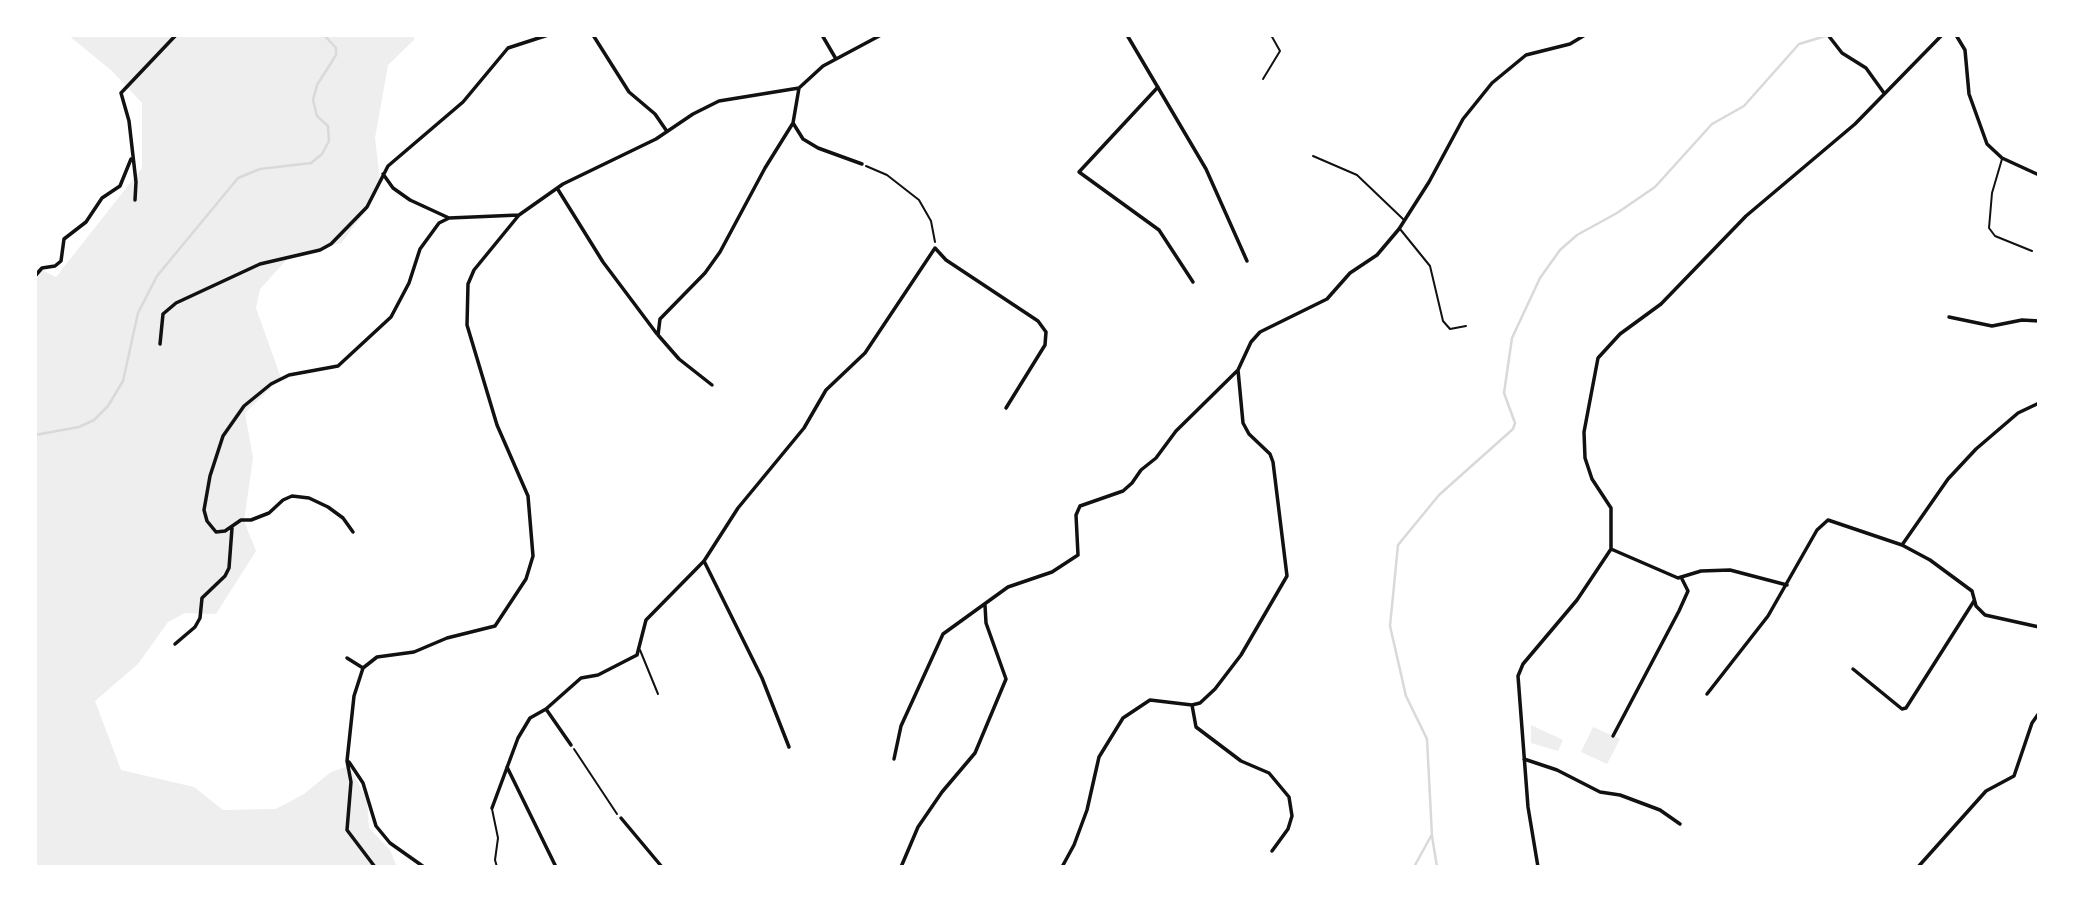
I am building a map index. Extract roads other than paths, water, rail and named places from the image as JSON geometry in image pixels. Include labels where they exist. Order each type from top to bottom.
[{"type":"street","points":[[135,200],[136,182],[131,158],[129,121],[121,93],[176,35]]},
{"type":"street","points":[[160,344],[163,314],[176,303],[260,264],[320,250],[331,244],[367,207],[383,174],[396,158],[463,102],[508,48],[548,35]]},
{"type":"street","points":[[593,35],[629,92],[655,114],[666,130]]},
{"type":"street","points":[[822,35],[836,59]]},
{"type":"street","points":[[375,867],[347,830],[351,782],[347,761],[355,696],[363,668],[377,657],[414,652],[447,638],[488,630],[499,621],[526,579],[533,556],[528,496],[498,425],[467,325],[468,284],[474,270],[519,215],[556,188],[656,139],[666,130],[719,101],[799,88],[836,59],[881,35]]},
{"type":"street","points":[[1127,35],[1206,169],[1247,261]]},
{"type":"street","points":[[894,759],[901,726],[943,634],[964,616],[985,605],[1008,587],[1052,572],[1078,555],[1076,515],[1080,506],[1123,491],[1132,483],[1141,470],[1156,458],[1175,431],[1238,370],[1251,342],[1260,332],[1327,299],[1350,273],[1377,255],[1399,229],[1429,182],[1463,119],[1492,83],[1526,55],[1559,48],[1585,35]]},
{"type":"street","points":[[1828,35],[1842,53],[1866,68],[1885,93]]},
{"type":"street","points":[[1538,867],[1517,691],[1523,664],[1577,600],[1611,549],[1611,508],[1592,478],[1585,457],[1584,432],[1598,358],[1605,346],[1661,304],[1746,216],[1855,124],[1942,35]]},
{"type":"street","points":[[1956,35],[1965,50],[1969,94],[1978,126],[1987,144],[2002,158],[2039,175]]},
{"type":"street","points":[[1158,87],[1079,172],[1159,230],[1194,282]]},
{"type":"street","points":[[658,335],[657,326],[660,319],[705,273],[720,252],[765,168],[793,123],[799,88]]},
{"type":"street","points":[[793,123],[803,139],[818,148],[862,164]]},
{"type":"street","points":[[35,276],[42,268],[55,266],[61,261],[64,239],[86,222],[102,198],[120,186],[131,158]]},
{"type":"street","points":[[383,174],[393,188],[410,201],[449,218]]},
{"type":"street","points":[[556,188],[603,262],[658,335],[692,371],[712,385]]},
{"type":"street","points":[[353,532],[343,518],[328,508],[309,498],[292,496],[283,499],[269,513],[251,520],[241,520],[232,528],[216,532],[207,521],[204,510],[210,475],[232,420],[271,384],[289,375],[338,366],[348,358],[391,317],[410,283],[420,249],[439,223],[449,218],[519,215]]},
{"type":"street","points":[[492,808],[507,767],[530,718],[547,709],[581,678],[620,664],[640,650],[641,633],[646,620],[704,561],[738,508],[804,428],[827,390],[865,353],[935,248],[946,261],[1038,321],[1046,332],[1045,345],[1006,408]]},
{"type":"street","points":[[1949,317],[1992,326],[2022,320],[2039,321]]},
{"type":"street","points":[[1062,867],[1074,845],[1087,810],[1099,757],[1123,718],[1150,700],[1192,705],[1200,703],[1215,689],[1241,655],[1287,576],[1273,461],[1243,424],[1238,370]]},
{"type":"street","points":[[1902,545],[1948,480],[1976,449],[2018,413],[2039,403]]},
{"type":"street","points":[[1707,694],[1768,615],[1818,530],[1828,520],[1902,545],[1930,559],[1972,591],[1979,611],[1985,615],[2039,627]]},
{"type":"street","points":[[175,644],[195,627],[202,598],[225,576],[229,568],[232,528]]},
{"type":"street","points":[[1611,549],[1682,578],[1688,591],[1613,736]]},
{"type":"street","points":[[704,561],[753,659],[789,747]]},
{"type":"street","points":[[1682,578],[1701,570],[1730,570],[1787,585]]},
{"type":"street","points":[[1853,669],[1902,709],[1906,708],[1975,599]]},
{"type":"street","points":[[901,867],[918,827],[942,792],[975,753],[1006,679],[986,623],[985,605]]},
{"type":"street","points":[[347,659],[363,668]]},
{"type":"street","points":[[1192,705],[1196,727],[1241,761],[1269,773],[1289,797],[1290,822],[1272,851]]},
{"type":"street","points":[[547,709],[571,745]]},
{"type":"street","points":[[1918,867],[1986,791],[2014,776],[2032,723],[2039,713]]},
{"type":"street","points":[[1524,759],[1557,770],[1600,792],[1620,794],[1660,810],[1680,824]]},
{"type":"street","points":[[347,761],[363,783],[376,826],[390,843],[424,867]]},
{"type":"street","points":[[507,767],[556,867]]},
{"type":"street","points":[[621,818],[662,867]]},
{"type":"lane","points":[[1263,79],[1280,51],[1271,35]]},
{"type":"lane","points":[[1314,156],[1357,175],[1404,220]]},
{"type":"lane","points":[[2002,158],[1992,193],[1989,228],[1995,236],[2032,251]]},
{"type":"lane","points":[[1399,229],[1430,265],[1443,321],[1450,329],[1466,326]]},
{"type":"lane","points":[[640,650],[658,694]]},
{"type":"lane","points":[[492,808],[498,838],[495,860],[497,867]]},
{"type":"waterway","points":[[35,435],[79,427],[94,420],[108,406],[123,381],[138,313],[157,276],[238,178],[260,169],[311,163],[322,154],[329,141],[328,126],[317,116],[313,100],[317,85],[336,55],[336,48],[324,35]]},
{"type":"waterway","points":[[1437,867],[1432,836],[1427,739],[1406,696],[1390,626],[1398,545],[1439,495],[1513,429],[1515,423],[1504,393],[1512,338],[1540,278],[1560,250],[1577,235],[1617,213],[1655,187],[1712,124],[1744,106],[1799,44],[1829,35]]},
{"type":"waterway","points":[[1414,867],[1431,836]]}]
